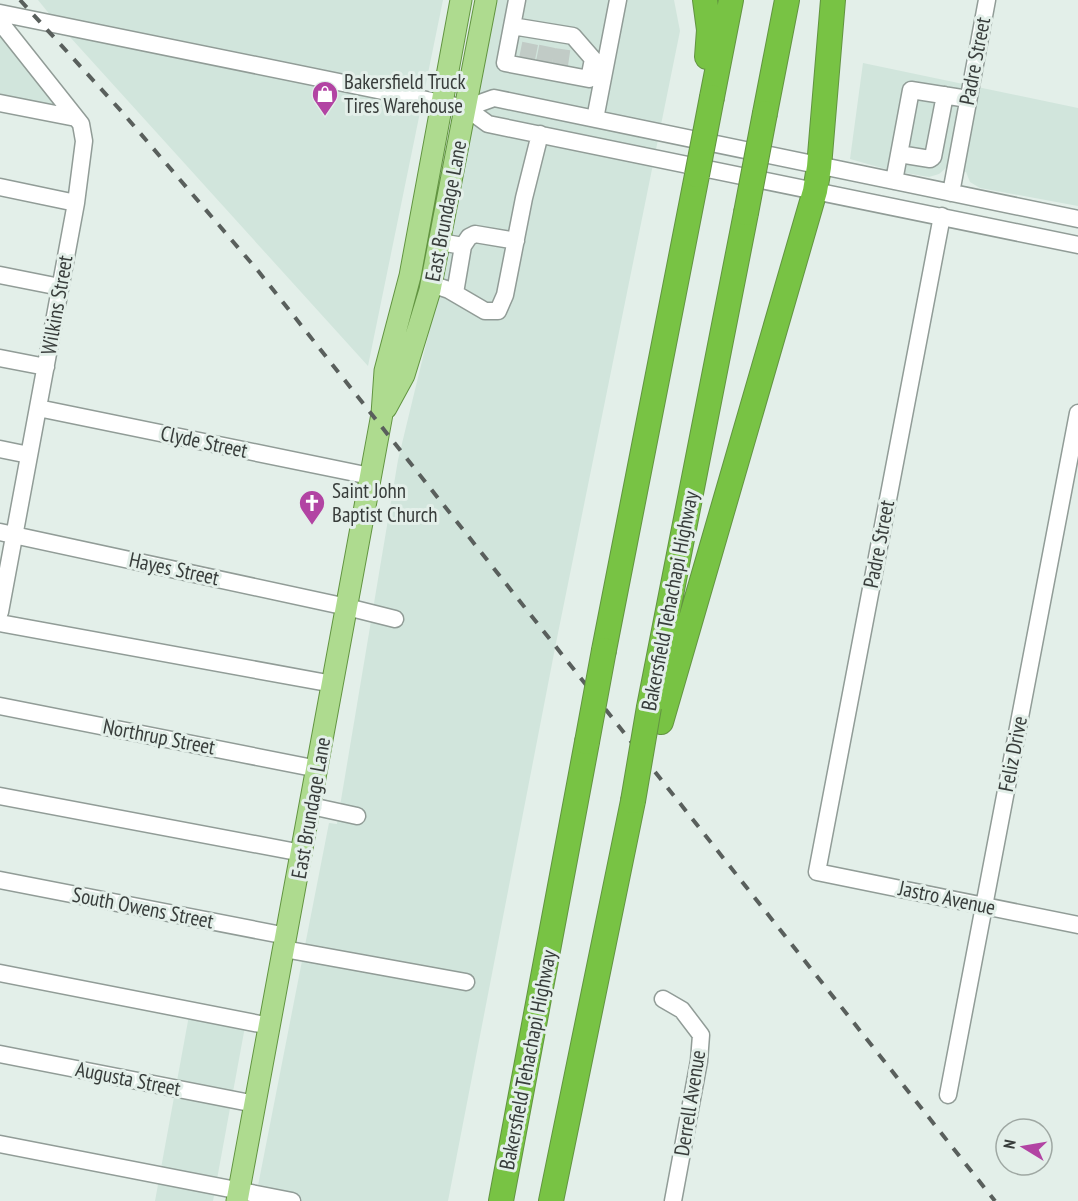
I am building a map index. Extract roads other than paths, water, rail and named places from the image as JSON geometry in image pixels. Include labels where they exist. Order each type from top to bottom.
[{"type":"highway","points":[[705,0],[709,30],[708,97]]},
{"type":"highway","points":[[708,97],[731,0]]},
{"type":"highway","name":"Bakersfield Tehachapi Highway","points":[[655,714],[787,0]]},
{"type":"highway","points":[[551,1201],[633,801],[655,714],[815,191],[819,167],[832,0]]},
{"type":"highway","name":"Bakersfield Tehachapi Highway","points":[[501,1201],[604,650],[692,205],[708,97]]},
{"type":"main road","name":"East Brundage Lane","points":[[238,1196],[382,414],[385,371],[410,276],[461,0]]},
{"type":"main road","name":"East Brundage Lane","points":[[382,414],[404,375],[431,284],[486,0]]},
{"type":"street","points":[[517,0],[505,63],[543,66],[589,79],[598,69]]},
{"type":"street","points":[[595,119],[598,69],[618,0]]},
{"type":"street","name":"Padre Street","points":[[951,192],[987,0]]},
{"type":"street","points":[[0,13],[466,108],[488,124],[1078,244]]},
{"type":"street","name":"Wilkins Street","points":[[0,22],[81,124],[84,141],[76,203],[29,455],[7,534],[0,612]]},
{"type":"street","points":[[512,26],[532,34],[556,38],[573,36],[593,59],[598,69]]},
{"type":"street","points":[[894,181],[911,90],[968,99]]},
{"type":"street","points":[[899,154],[930,159],[933,157],[945,95]]},
{"type":"street","points":[[466,108],[494,98],[1078,219]]},
{"type":"street","points":[[0,103],[76,118]]},
{"type":"street","points":[[431,284],[454,293],[484,311],[498,311],[506,295],[529,173],[540,134]]},
{"type":"street","points":[[935,145],[959,149]]},
{"type":"street","points":[[0,187],[76,203]]},
{"type":"street","name":"Padre Street","points":[[817,872],[942,216]]},
{"type":"street","points":[[454,293],[463,246],[469,237],[474,234],[516,241]]},
{"type":"street","points":[[440,242],[463,246]]},
{"type":"street","points":[[0,275],[60,287]]},
{"type":"street","points":[[0,358],[46,367]]},
{"type":"street","name":"Clyde Street","points":[[38,408],[370,476]]},
{"type":"street","name":"Feliz Drive","points":[[948,1095],[1078,413]]},
{"type":"street","points":[[0,449],[29,455]]},
{"type":"street","name":"Hayes Street","points":[[7,534],[395,619]]},
{"type":"street","points":[[0,623],[333,684]]},
{"type":"street","name":"Northrup Street","points":[[0,706],[318,769]]},
{"type":"street","points":[[0,796],[302,853]]},
{"type":"street","points":[[311,806],[357,816]]},
{"type":"street","name":"Jastro Avenue","points":[[817,872],[1078,925]]},
{"type":"street","name":"South Owens Street","points":[[0,880],[466,982]]},
{"type":"street","points":[[0,973],[270,1026]]},
{"type":"street","name":"Derrell Avenue","points":[[663,999],[682,1010],[700,1035],[700,1053],[673,1201]]},
{"type":"street","name":"Augusta Street","points":[[0,1054],[255,1104]]},
{"type":"street","points":[[0,1144],[238,1196],[292,1201]]},
{"type":"tunnel","points":[[527,59],[531,39]]},
{"type":"tunnel","points":[[544,62],[548,42]]},
{"type":"tunnel","points":[[560,65],[563,45]]},
{"type":"railway","points":[[20,0],[122,112],[259,272],[995,1201]]},
{"type":"place","name":"Bakersfield Truck Tires Warehouse","points":[[325,117]]},
{"type":"place","name":"Saint John Baptist Church","points":[[312,526]]}]
